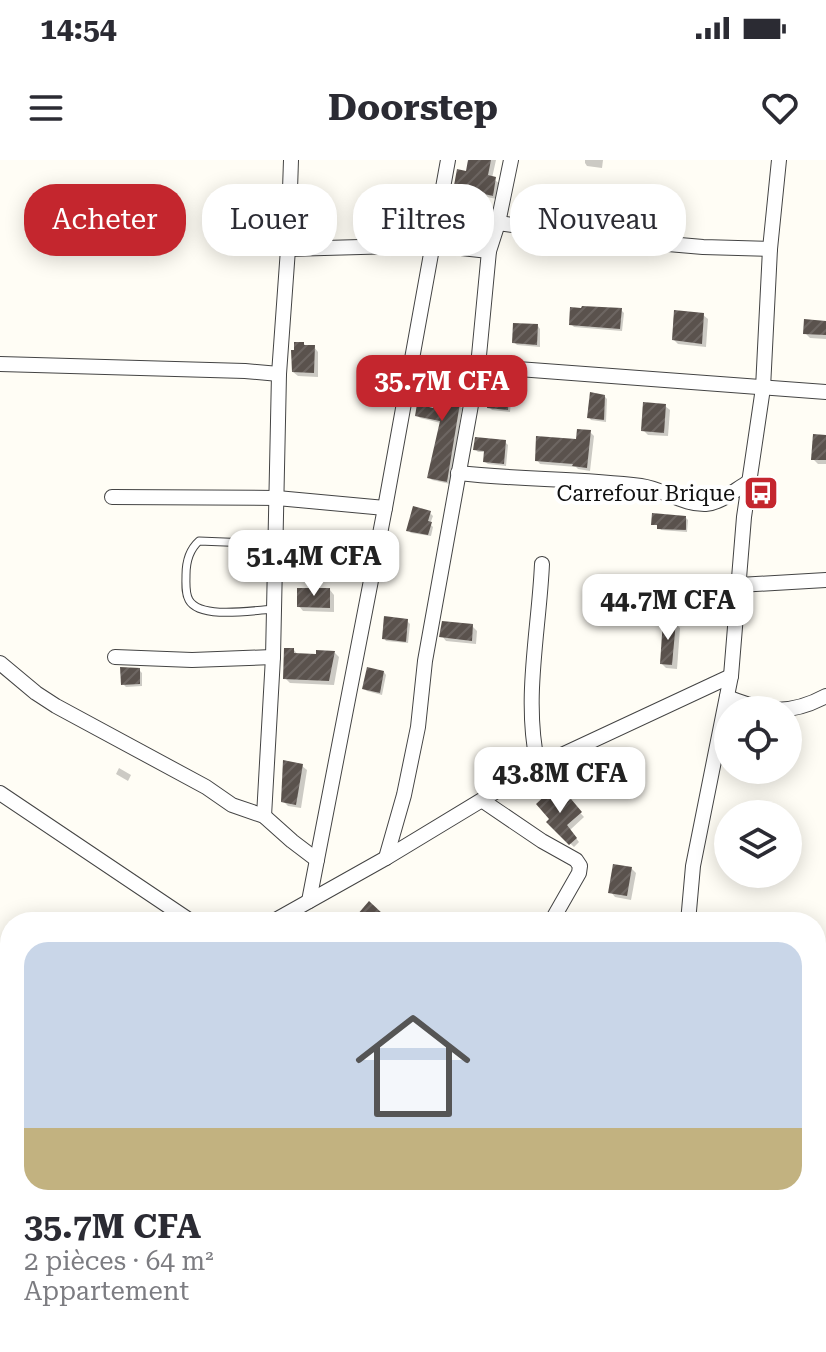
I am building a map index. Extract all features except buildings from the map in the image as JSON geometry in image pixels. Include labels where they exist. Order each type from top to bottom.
[{"type":"street","points":[[290,184],[291,160]]},
{"type":"street","points":[[444,184],[448,160]]},
{"type":"street","points":[[494,235],[511,160]]},
{"type":"street","points":[[727,696],[744,517],[763,388],[770,249],[779,160]]},
{"type":"street","points":[[498,223],[633,241],[770,249]]},
{"type":"street","points":[[264,816],[273,657],[279,374],[287,256]]},
{"type":"street","points":[[309,901],[431,256]]},
{"type":"street","points":[[386,858],[404,795],[418,727],[425,661],[478,366],[489,256]]},
{"type":"street","points":[[0,364],[279,374]]},
{"type":"street","points":[[478,366],[826,392]]},
{"type":"street","points":[[458,473],[645,487],[702,504],[716,502],[749,482]]},
{"type":"street","points":[[112,497],[277,498],[385,508]]},
{"type":"street","points":[[538,766],[532,678],[542,564]]},
{"type":"street","points":[[739,585],[826,580]]},
{"type":"street","points":[[115,657],[192,660],[273,657]]},
{"type":"street","points":[[0,663],[56,706],[206,787],[232,805],[264,816],[317,860]]},
{"type":"street","points":[[290,912],[538,766],[731,676]]},
{"type":"street","points":[[802,706],[826,696]]},
{"type":"street","points":[[689,912],[693,866],[714,762]]},
{"type":"street","points":[[0,793],[177,912]]},
{"type":"street","points":[[483,801],[576,860],[580,866],[557,912]]},
{"type":"lane","points":[[274,609],[217,612],[195,606],[186,590],[186,565],[192,548],[199,541],[276,544]]},
{"type":"place","name":"Carrefour Brique","points":[[761,493]]}]
